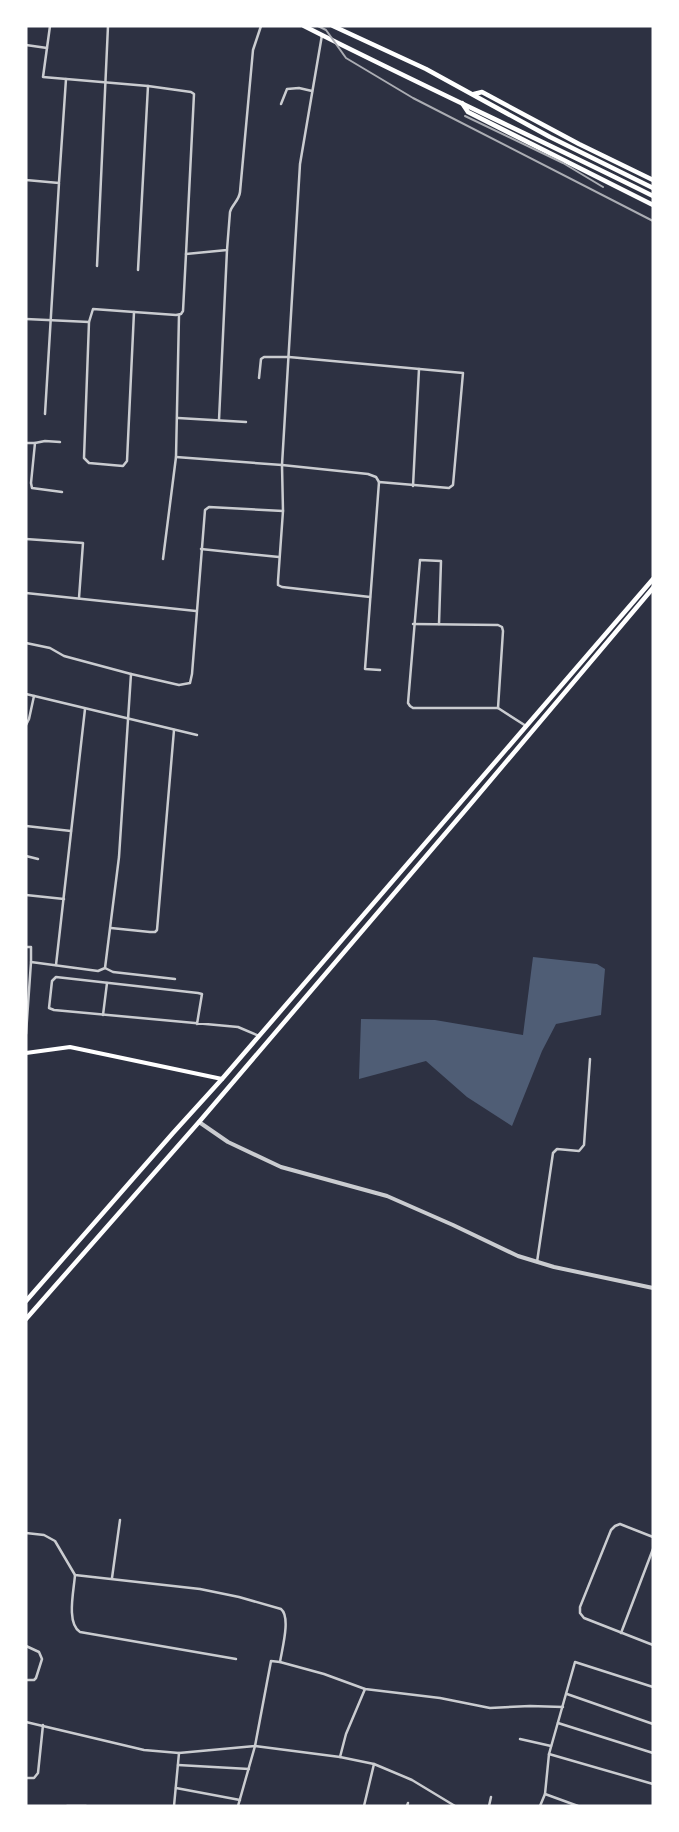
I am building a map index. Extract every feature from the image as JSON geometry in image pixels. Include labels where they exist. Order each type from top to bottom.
[{"type":"main road","points":[[304,26],[653,196]]},
{"type":"main road","points":[[333,26],[426,69],[550,136],[653,188]]},
{"type":"main road","points":[[474,94],[482,92],[579,144],[653,180]]},
{"type":"main road","points":[[462,103],[468,112],[653,205]]},
{"type":"main road","points":[[26,1301],[222,1079],[653,580]]},
{"type":"main road","points":[[26,1319],[199,1122],[458,820],[653,588]]},
{"type":"main road","points":[[26,1053],[70,1047],[222,1079]]},
{"type":"street","points":[[50,26],[43,76],[148,86],[194,94],[184,311],[179,315],[93,309],[90,322],[84,458],[89,463],[123,466],[127,461],[134,312]]},
{"type":"street","points":[[97,266],[108,26]]},
{"type":"street","points":[[219,420],[230,212],[239,200],[253,50],[261,26]]},
{"type":"street","points":[[322,35],[300,164],[282,465],[282,511],[278,585],[370,597]]},
{"type":"street","points":[[26,45],[47,48]]},
{"type":"street","points":[[44,414],[66,79]]},
{"type":"street","points":[[138,270],[148,86]]},
{"type":"street","points":[[281,104],[287,89],[299,88],[312,91]]},
{"type":"street","points":[[26,180],[59,182]]},
{"type":"street","points":[[186,254],[227,250]]},
{"type":"street","points":[[163,559],[176,457],[179,315]]},
{"type":"street","points":[[26,319],[90,322]]},
{"type":"street","points":[[259,378],[261,359],[264,357],[289,357],[461,372],[464,375],[452,485],[449,488],[378,482]]},
{"type":"street","points":[[413,486],[419,369]]},
{"type":"street","points":[[178,418],[246,422]]},
{"type":"street","points":[[26,443],[60,442]]},
{"type":"street","points":[[35,444],[30,483],[32,488],[62,492]]},
{"type":"street","points":[[176,457],[282,465],[368,474],[376,477],[378,482],[365,669],[380,670]]},
{"type":"street","points":[[26,643],[50,648],[64,656],[131,674],[179,685],[190,682],[204,513],[209,507],[282,511]]},
{"type":"street","points":[[26,539],[83,543],[79,598]]},
{"type":"street","points":[[201,549],[280,557]]},
{"type":"street","points":[[439,624],[441,561],[421,560],[418,563],[413,624],[408,703],[410,706],[413,708],[498,708],[526,726]]},
{"type":"street","points":[[26,593],[197,611]]},
{"type":"street","points":[[413,624],[498,625],[502,627],[498,708]]},
{"type":"street","points":[[105,968],[119,858],[131,674]]},
{"type":"street","points":[[26,694],[197,736]]},
{"type":"street","points":[[26,724],[29,719],[34,696]]},
{"type":"street","points":[[56,965],[85,709]]},
{"type":"street","points":[[111,928],[150,932],[157,930],[174,730]]},
{"type":"street","points":[[26,826],[71,831]]},
{"type":"street","points":[[26,856],[38,859]]},
{"type":"street","points":[[26,894],[64,899]]},
{"type":"street","points":[[26,947],[32,947],[26,1034]]},
{"type":"street","points":[[31,962],[98,971],[105,968],[113,972],[175,979]]},
{"type":"street","points":[[198,1024],[202,994],[56,977],[52,981],[49,1008],[54,1010],[198,1024],[238,1027],[259,1036]]},
{"type":"street","points":[[103,1015],[107,983]]},
{"type":"street","points":[[537,1262],[553,1153],[557,1149],[579,1151],[584,1145],[590,1059]]},
{"type":"street","points":[[199,1122],[228,1142],[281,1167],[387,1196],[518,1256],[653,1288]]},
{"type":"street","points":[[112,1578],[120,1520]]},
{"type":"street","points":[[653,1537],[620,1524],[615,1526],[611,1530],[580,1607],[580,1613],[584,1618],[653,1645]]},
{"type":"street","points":[[26,1533],[44,1535],[55,1541],[75,1575],[72,1620],[75,1629],[80,1632],[236,1659]]},
{"type":"street","points":[[621,1633],[653,1549]]},
{"type":"street","points":[[75,1575],[200,1589],[277,1607],[284,1611],[286,1616],[280,1662]]},
{"type":"street","points":[[26,1646],[39,1652],[42,1659],[36,1678],[34,1680],[26,1680]]},
{"type":"street","points":[[238,1806],[255,1746],[271,1661],[324,1674],[365,1689],[440,1698],[490,1708],[563,1707]]},
{"type":"street","points":[[540,1806],[545,1794],[549,1754],[575,1662],[653,1687]]},
{"type":"street","points":[[340,1757],[347,1730],[365,1689]]},
{"type":"street","points":[[566,1694],[653,1724]]},
{"type":"street","points":[[26,1722],[144,1750],[179,1753],[255,1746],[340,1757],[374,1764],[412,1780],[455,1806]]},
{"type":"street","points":[[558,1723],[653,1752]]},
{"type":"street","points":[[26,1778],[34,1778],[38,1773],[43,1725]]},
{"type":"street","points":[[520,1739],[552,1746]]},
{"type":"street","points":[[174,1806],[179,1753]]},
{"type":"street","points":[[549,1754],[653,1784]]},
{"type":"street","points":[[364,1806],[374,1764]]},
{"type":"street","points":[[178,1765],[249,1770]]},
{"type":"street","points":[[176,1788],[240,1800]]},
{"type":"street","points":[[545,1794],[578,1806]]},
{"type":"street","points":[[489,1806],[491,1797]]},
{"type":"street","points":[[67,1806],[86,1806]]},
{"type":"water","points":[[533,957],[597,964],[605,969],[601,1015],[556,1024],[542,1051],[512,1126],[467,1097],[426,1061],[359,1079],[361,1019],[435,1020],[523,1035]]},
{"type":"railway","points":[[318,26],[326,30],[346,58],[413,98],[653,221]]},
{"type":"railway","points":[[465,116],[563,163],[603,187]]}]
